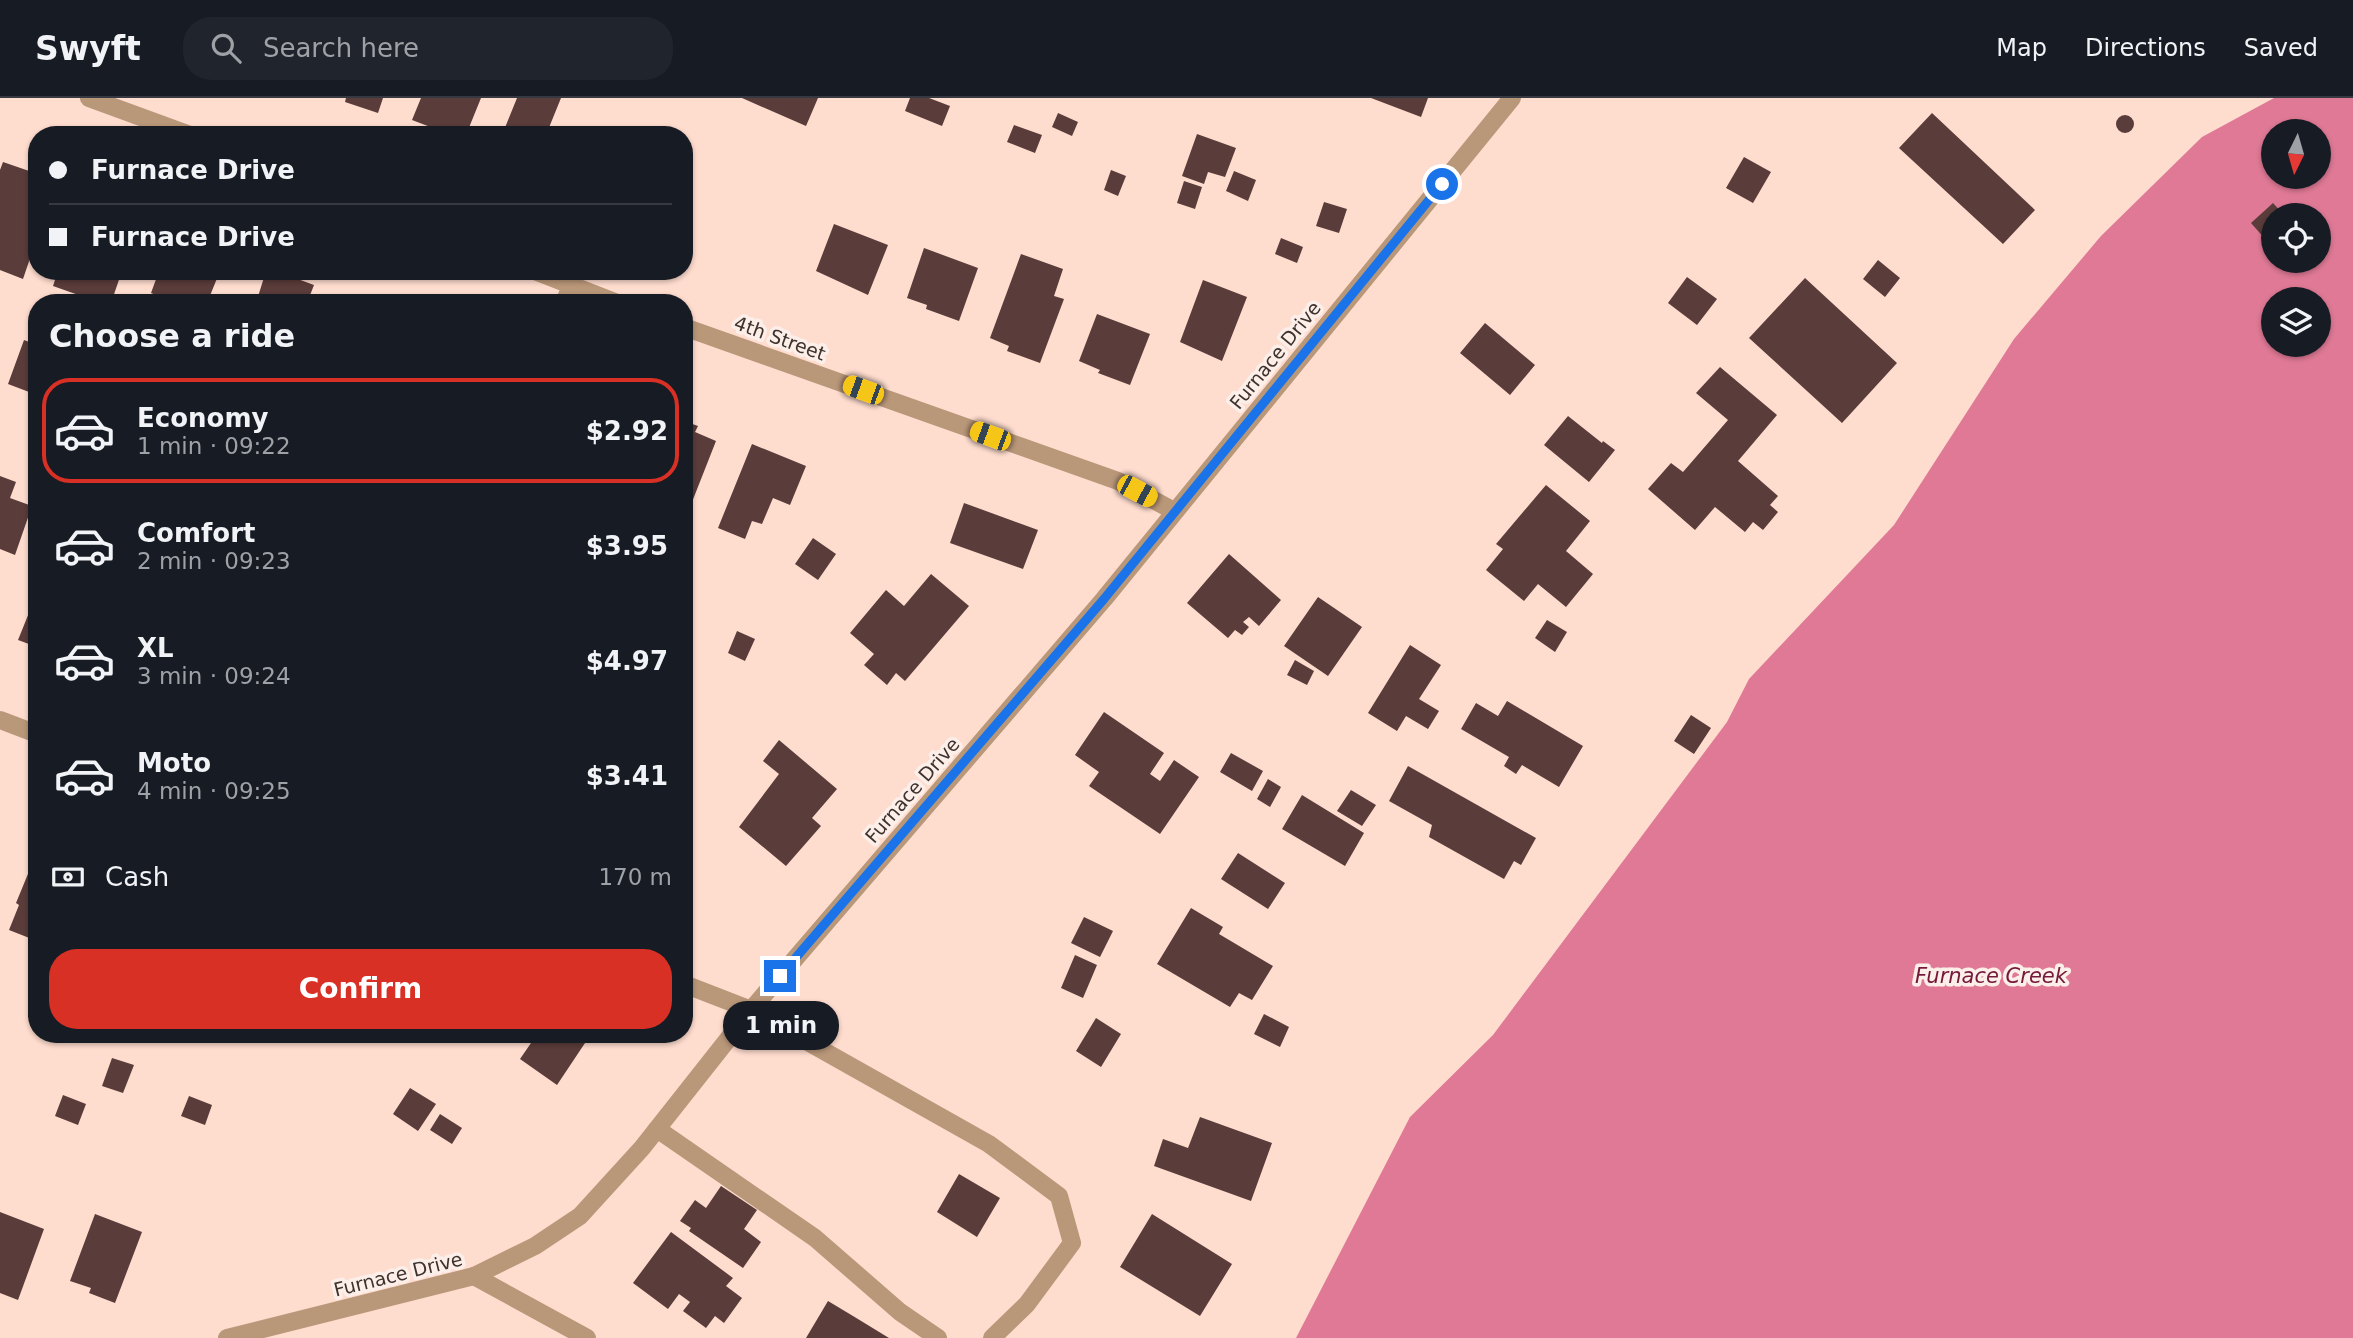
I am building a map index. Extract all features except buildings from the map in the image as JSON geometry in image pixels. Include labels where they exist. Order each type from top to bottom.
[{"type":"street","points":[[89,98],[165,126]]},
{"type":"street","name":"Furnace Drive","points":[[227,1338],[474,1276],[535,1246],[580,1216],[657,1129],[751,1010],[1087,619],[1512,98]]},
{"type":"street","points":[[547,280],[567,294]]},
{"type":"street","name":"4th Street","points":[[693,330],[1118,481],[1174,511]]},
{"type":"street","points":[[0,720],[28,731]]},
{"type":"street","points":[[693,987],[751,1010],[989,1144],[1059,1196],[1072,1243],[1027,1304],[992,1338]]},
{"type":"street","points":[[657,1129],[815,1238],[900,1311],[938,1338]]},
{"type":"street","points":[[474,1276],[587,1338]]},
{"type":"water","name":"Furnace Creek","points":[[2274,98],[2353,98],[2353,1338],[1296,1338],[1410,1117],[1493,1035],[1727,722],[1749,679],[1894,525],[2014,339],[2101,236],[2202,137]]},
{"type":"route","points":[[780,976],[1104,599],[1442,184]]}]
